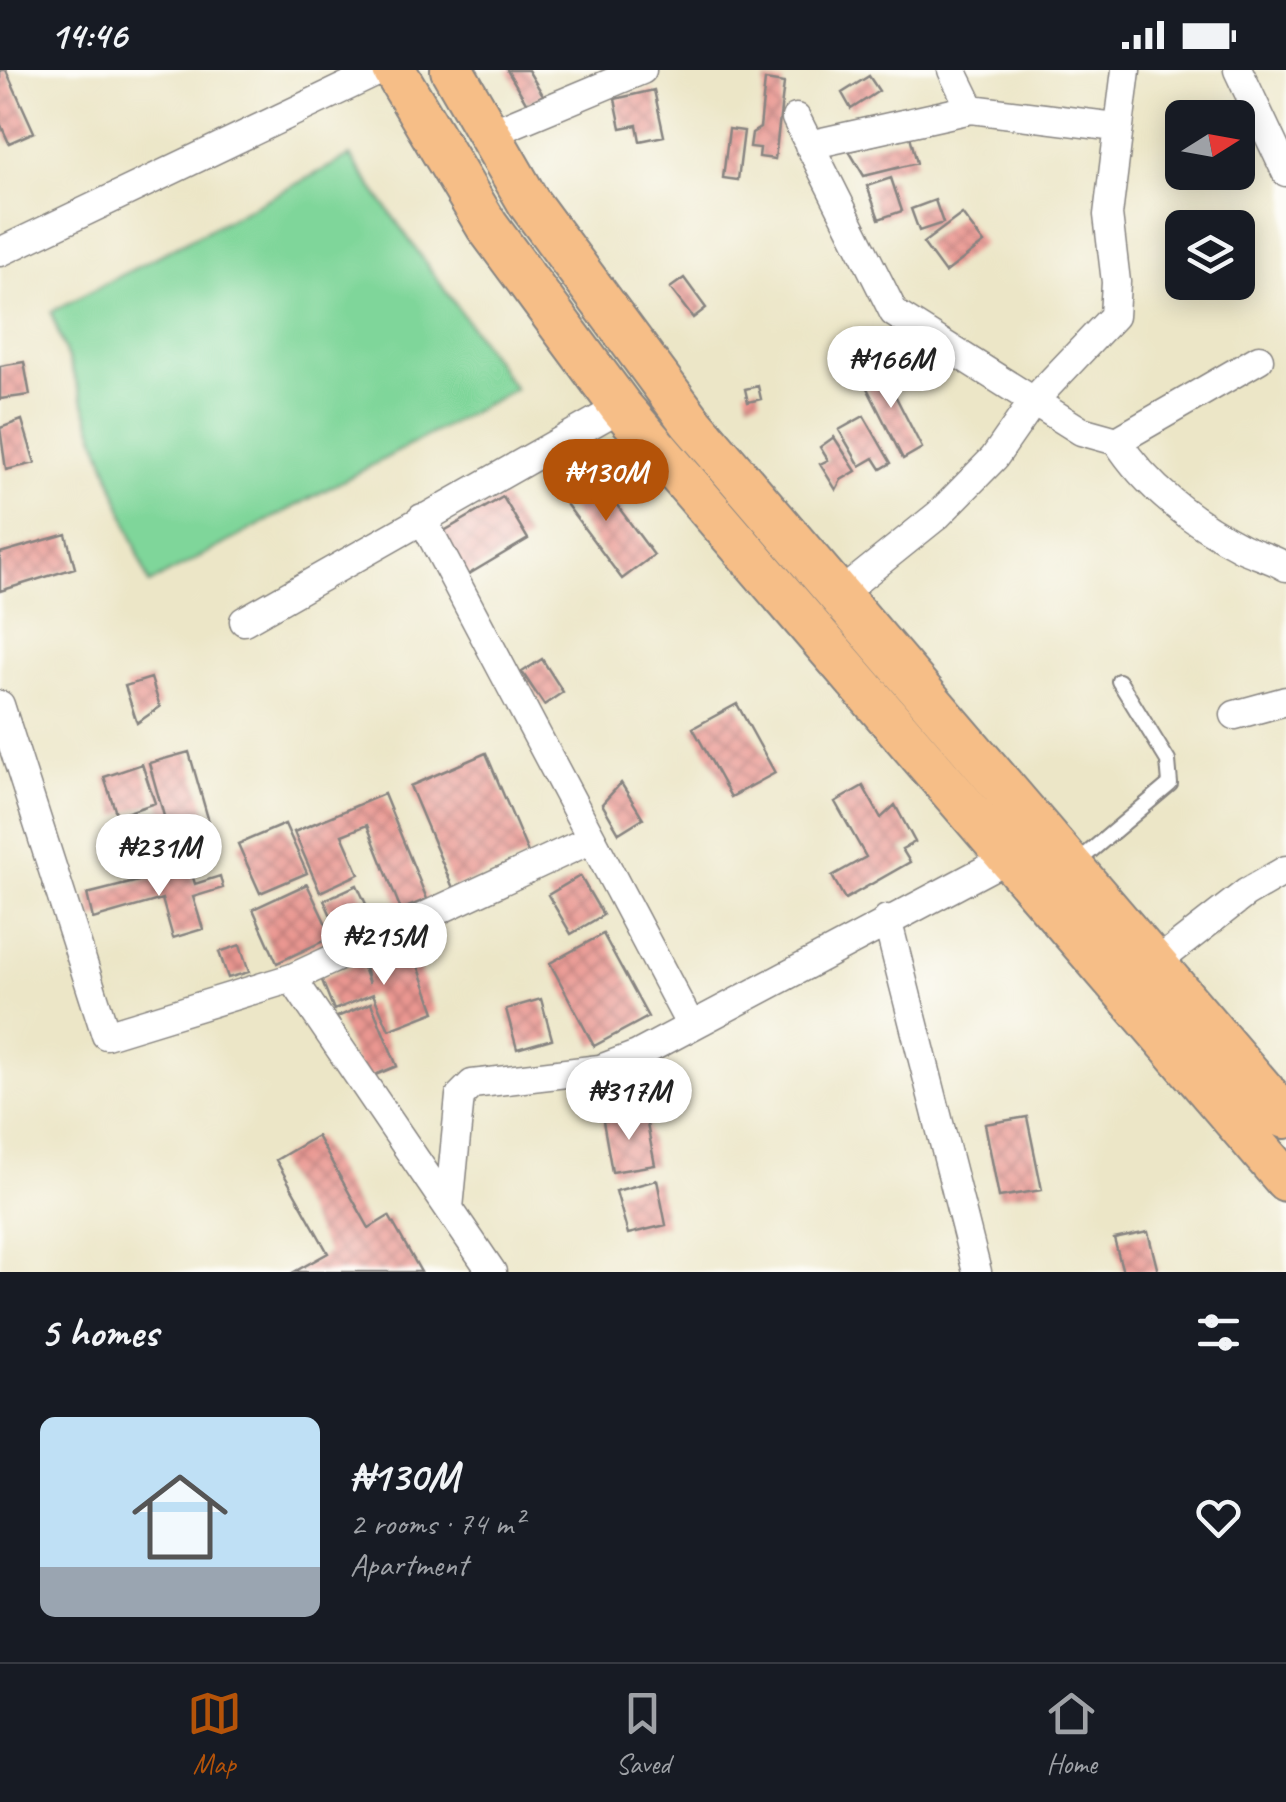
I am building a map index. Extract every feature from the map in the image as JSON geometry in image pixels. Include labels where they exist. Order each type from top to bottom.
[{"type":"main road","points":[[394,70],[488,226],[621,406],[1286,1180]]},
{"type":"main road","points":[[452,70],[529,203],[600,305],[690,420],[1286,1117]]},
{"type":"street","points":[[0,252],[381,70]]},
{"type":"street","points":[[489,134],[642,70]]},
{"type":"street","points":[[952,70],[971,109]]},
{"type":"street","points":[[841,592],[952,500],[994,458],[1035,398],[1114,316],[1116,282],[1108,215],[1126,70]]},
{"type":"street","points":[[1238,70],[1276,126],[1286,172]]},
{"type":"street","points":[[808,145],[971,109],[1116,127]]},
{"type":"street","points":[[796,118],[894,314],[1035,398],[1081,431],[1117,441],[1132,464],[1164,498],[1242,548],[1286,567]]},
{"type":"street","points":[[1117,441],[1259,359]]},
{"type":"street","points":[[244,621],[621,406]]},
{"type":"street","points":[[422,518],[692,1026]]},
{"type":"street","points":[[1235,715],[1286,701]]},
{"type":"street","points":[[0,705],[106,1035],[292,978],[592,839]]},
{"type":"street","points":[[448,1208],[460,1096],[472,1084],[600,1069],[637,1055],[1010,857]]},
{"type":"street","points":[[1156,964],[1246,893],[1286,870]]},
{"type":"street","points":[[887,919],[921,1039],[977,1272]]},
{"type":"street","points":[[292,978],[492,1272]]},
{"type":"lane","points":[[1074,866],[1170,784],[1168,761],[1119,682]]},
{"type":"green space","points":[[350,156],[515,389],[149,584],[51,312]]},
{"type":"building","points":[[0,70],[6,70],[34,132],[9,143],[0,123]]},
{"type":"building","points":[[507,70],[528,70],[543,95],[527,104]]},
{"type":"building","points":[[869,76],[879,91],[851,109],[842,93]]},
{"type":"building","points":[[765,80],[784,83],[775,159],[759,157],[760,148],[750,147],[752,133],[760,128]]},
{"type":"building","points":[[654,90],[664,136],[640,141],[637,125],[621,128],[615,99]]},
{"type":"building","points":[[729,129],[744,131],[738,180],[723,178]]},
{"type":"building","points":[[910,136],[917,163],[864,176],[849,151]]},
{"type":"building","points":[[891,178],[902,211],[879,219],[867,186]]},
{"type":"building","points":[[935,200],[943,223],[919,231],[911,209]]},
{"type":"building","points":[[962,214],[984,243],[945,273],[923,243]]},
{"type":"building","points":[[684,278],[706,308],[693,318],[670,288]]},
{"type":"building","points":[[24,362],[30,395],[0,399],[0,366]]},
{"type":"building","points":[[879,364],[922,448],[903,459],[860,374]]},
{"type":"building","points":[[758,386],[761,399],[748,402],[745,389]]},
{"type":"building","points":[[864,416],[891,463],[881,469],[874,458],[860,466],[839,430]]},
{"type":"building","points":[[22,420],[35,463],[6,470],[0,428]]},
{"type":"building","points":[[834,437],[856,471],[841,480],[836,490],[820,464],[828,460],[820,447]]},
{"type":"building","points":[[590,469],[654,555],[622,579],[558,493]]},
{"type":"building","points":[[503,497],[528,539],[464,577],[439,534]]},
{"type":"building","points":[[66,534],[75,568],[0,591],[0,553]]},
{"type":"building","points":[[542,659],[563,692],[544,705],[522,672]]},
{"type":"building","points":[[151,678],[160,707],[137,723],[125,686]]},
{"type":"building","points":[[737,704],[775,773],[731,797],[693,728]]},
{"type":"building","points":[[189,752],[213,836],[173,848],[149,763]]},
{"type":"building","points":[[486,753],[529,855],[453,888],[410,786]]},
{"type":"building","points":[[142,764],[155,803],[117,816],[104,777]]},
{"type":"building","points":[[621,783],[643,818],[619,833],[602,804]]},
{"type":"building","points":[[863,786],[881,818],[895,805],[915,842],[902,849],[910,862],[845,899],[832,876],[866,857],[835,802]]},
{"type":"building","points":[[384,794],[427,899],[401,910],[367,825],[342,835],[359,874],[320,892],[294,832]]},
{"type":"building","points":[[285,824],[307,873],[260,893],[238,844]]},
{"type":"building","points":[[190,868],[195,884],[220,876],[223,888],[193,897],[203,929],[173,938],[162,899],[93,919],[87,894]]},
{"type":"building","points":[[580,876],[603,915],[571,934],[548,895]]},
{"type":"building","points":[[307,884],[332,937],[277,963],[253,909]]},
{"type":"building","points":[[357,885],[375,923],[341,938],[324,900]]},
{"type":"building","points":[[603,934],[648,1017],[594,1046],[550,963]]},
{"type":"building","points":[[240,945],[249,972],[228,978],[219,952]]},
{"type":"building","points":[[412,949],[435,1012],[389,1030],[373,994],[334,1010],[321,978],[361,962],[369,984],[365,967]]},
{"type":"building","points":[[541,999],[552,1039],[517,1049],[506,1009]]},
{"type":"building","points":[[371,1003],[397,1066],[363,1080],[337,1017]]},
{"type":"building","points":[[645,1114],[655,1165],[612,1172],[603,1121]]},
{"type":"building","points":[[1027,1117],[1042,1190],[999,1197],[985,1124]]},
{"type":"building","points":[[317,1136],[369,1228],[389,1216],[421,1272],[294,1272],[328,1253],[276,1160]]},
{"type":"building","points":[[657,1180],[666,1225],[628,1234],[616,1191]]},
{"type":"building","points":[[1148,1232],[1158,1272],[1123,1272],[1114,1239]]}]
